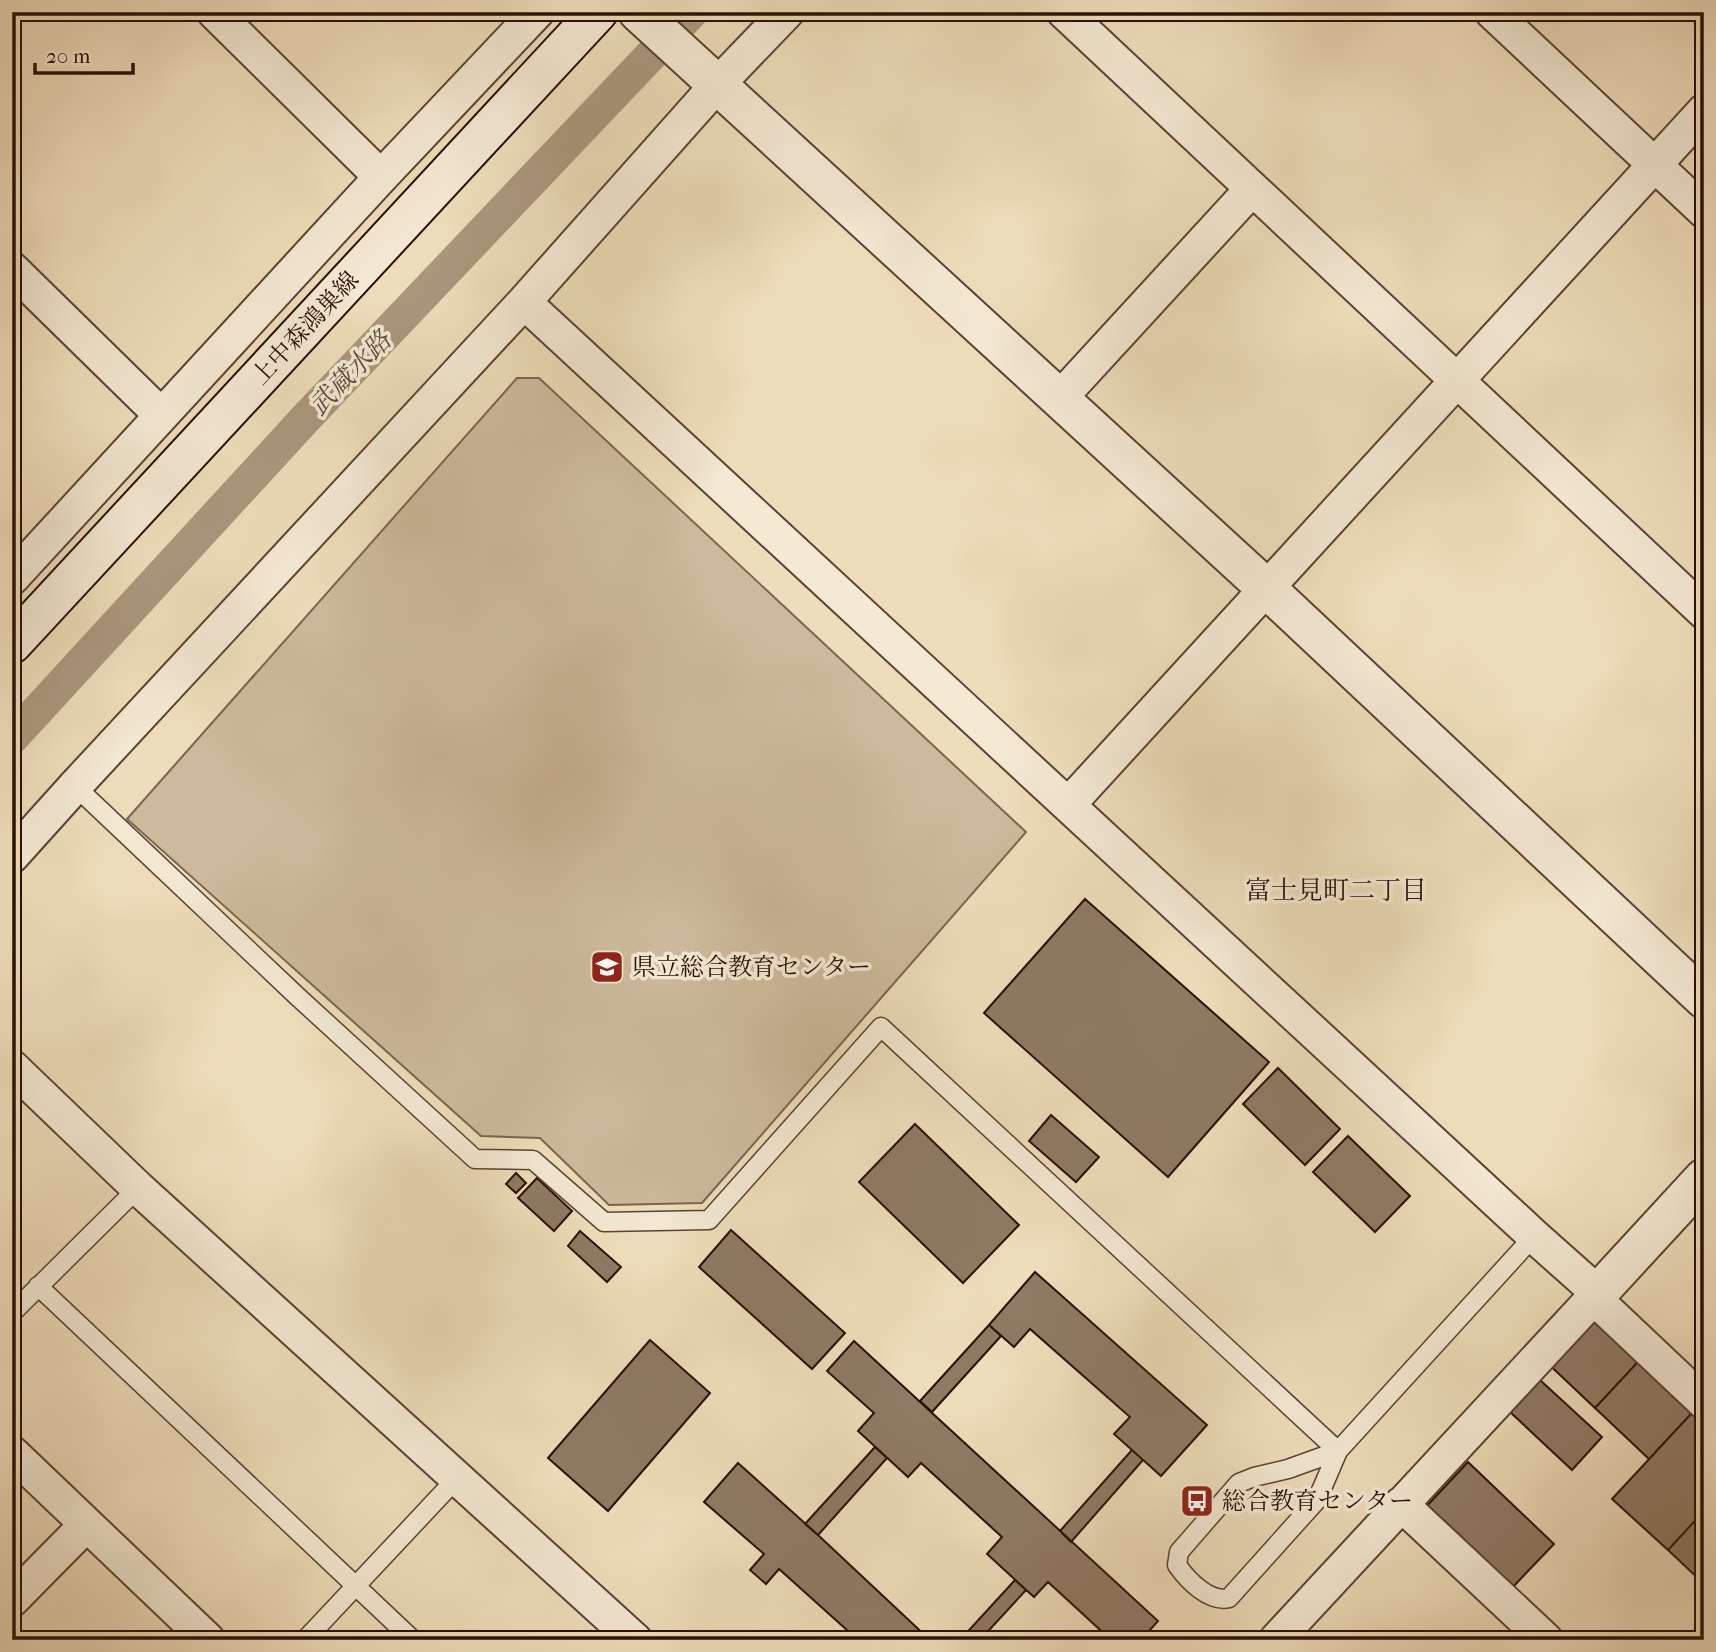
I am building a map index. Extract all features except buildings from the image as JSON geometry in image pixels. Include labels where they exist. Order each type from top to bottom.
[{"type":"street","points":[[214,12],[382,177]]},
{"type":"street","points":[[12,578],[537,12]]},
{"type":"street","name":"上中森鴻巣線","points":[[12,644],[598,12]]},
{"type":"street","points":[[638,12],[1267,589],[1704,999]]},
{"type":"street","points":[[12,856],[524,302],[703,73],[787,12]]},
{"type":"street","points":[[1063,12],[1704,612]]},
{"type":"street","points":[[1492,12],[1704,211]]},
{"type":"street","points":[[1068,805],[1704,111]]},
{"type":"street","points":[[1059,399],[1252,189]]},
{"type":"street","points":[[12,269],[161,415]]},
{"type":"street","points":[[524,302],[1598,1293]]},
{"type":"street","points":[[17,1081],[458,1477],[635,1640]]},
{"type":"street","points":[[1276,1640],[1704,1178]]},
{"type":"street","points":[[1598,1293],[1595,1300],[1704,1402]]},
{"type":"street","points":[[12,1453],[208,1640]]},
{"type":"street","points":[[1401,1504],[1546,1640]]},
{"type":"street","points":[[12,1600],[86,1525]]},
{"type":"lane","points":[[75,786],[298,997],[475,1159],[533,1160],[604,1222],[709,1220],[881,1027],[1338,1451]]},
{"type":"lane","points":[[12,1313],[138,1188]]},
{"type":"lane","points":[[1338,1451],[1238,1483],[1179,1552],[1177,1565],[1182,1572],[1210,1596],[1220,1600],[1229,1598],[1317,1500],[1338,1451],[1534,1236]]},
{"type":"lane","points":[[38,1286],[413,1640]]},
{"type":"lane","points":[[305,1640],[458,1477]]},
{"type":"shaded area","points":[[517,378],[539,378],[1026,832],[702,1203],[609,1205],[540,1138],[481,1136],[127,819]]},
{"type":"waterway","name":"武蔵水路","points":[[12,738],[305,419],[692,12]]},
{"type":"place","name":"県立総合教育センター","points":[[607,967]]},
{"type":"place","name":"総合教育センター","points":[[1197,1501]]},
{"type":"district","name":"富士見町二丁目","points":[[1336,890]]}]
